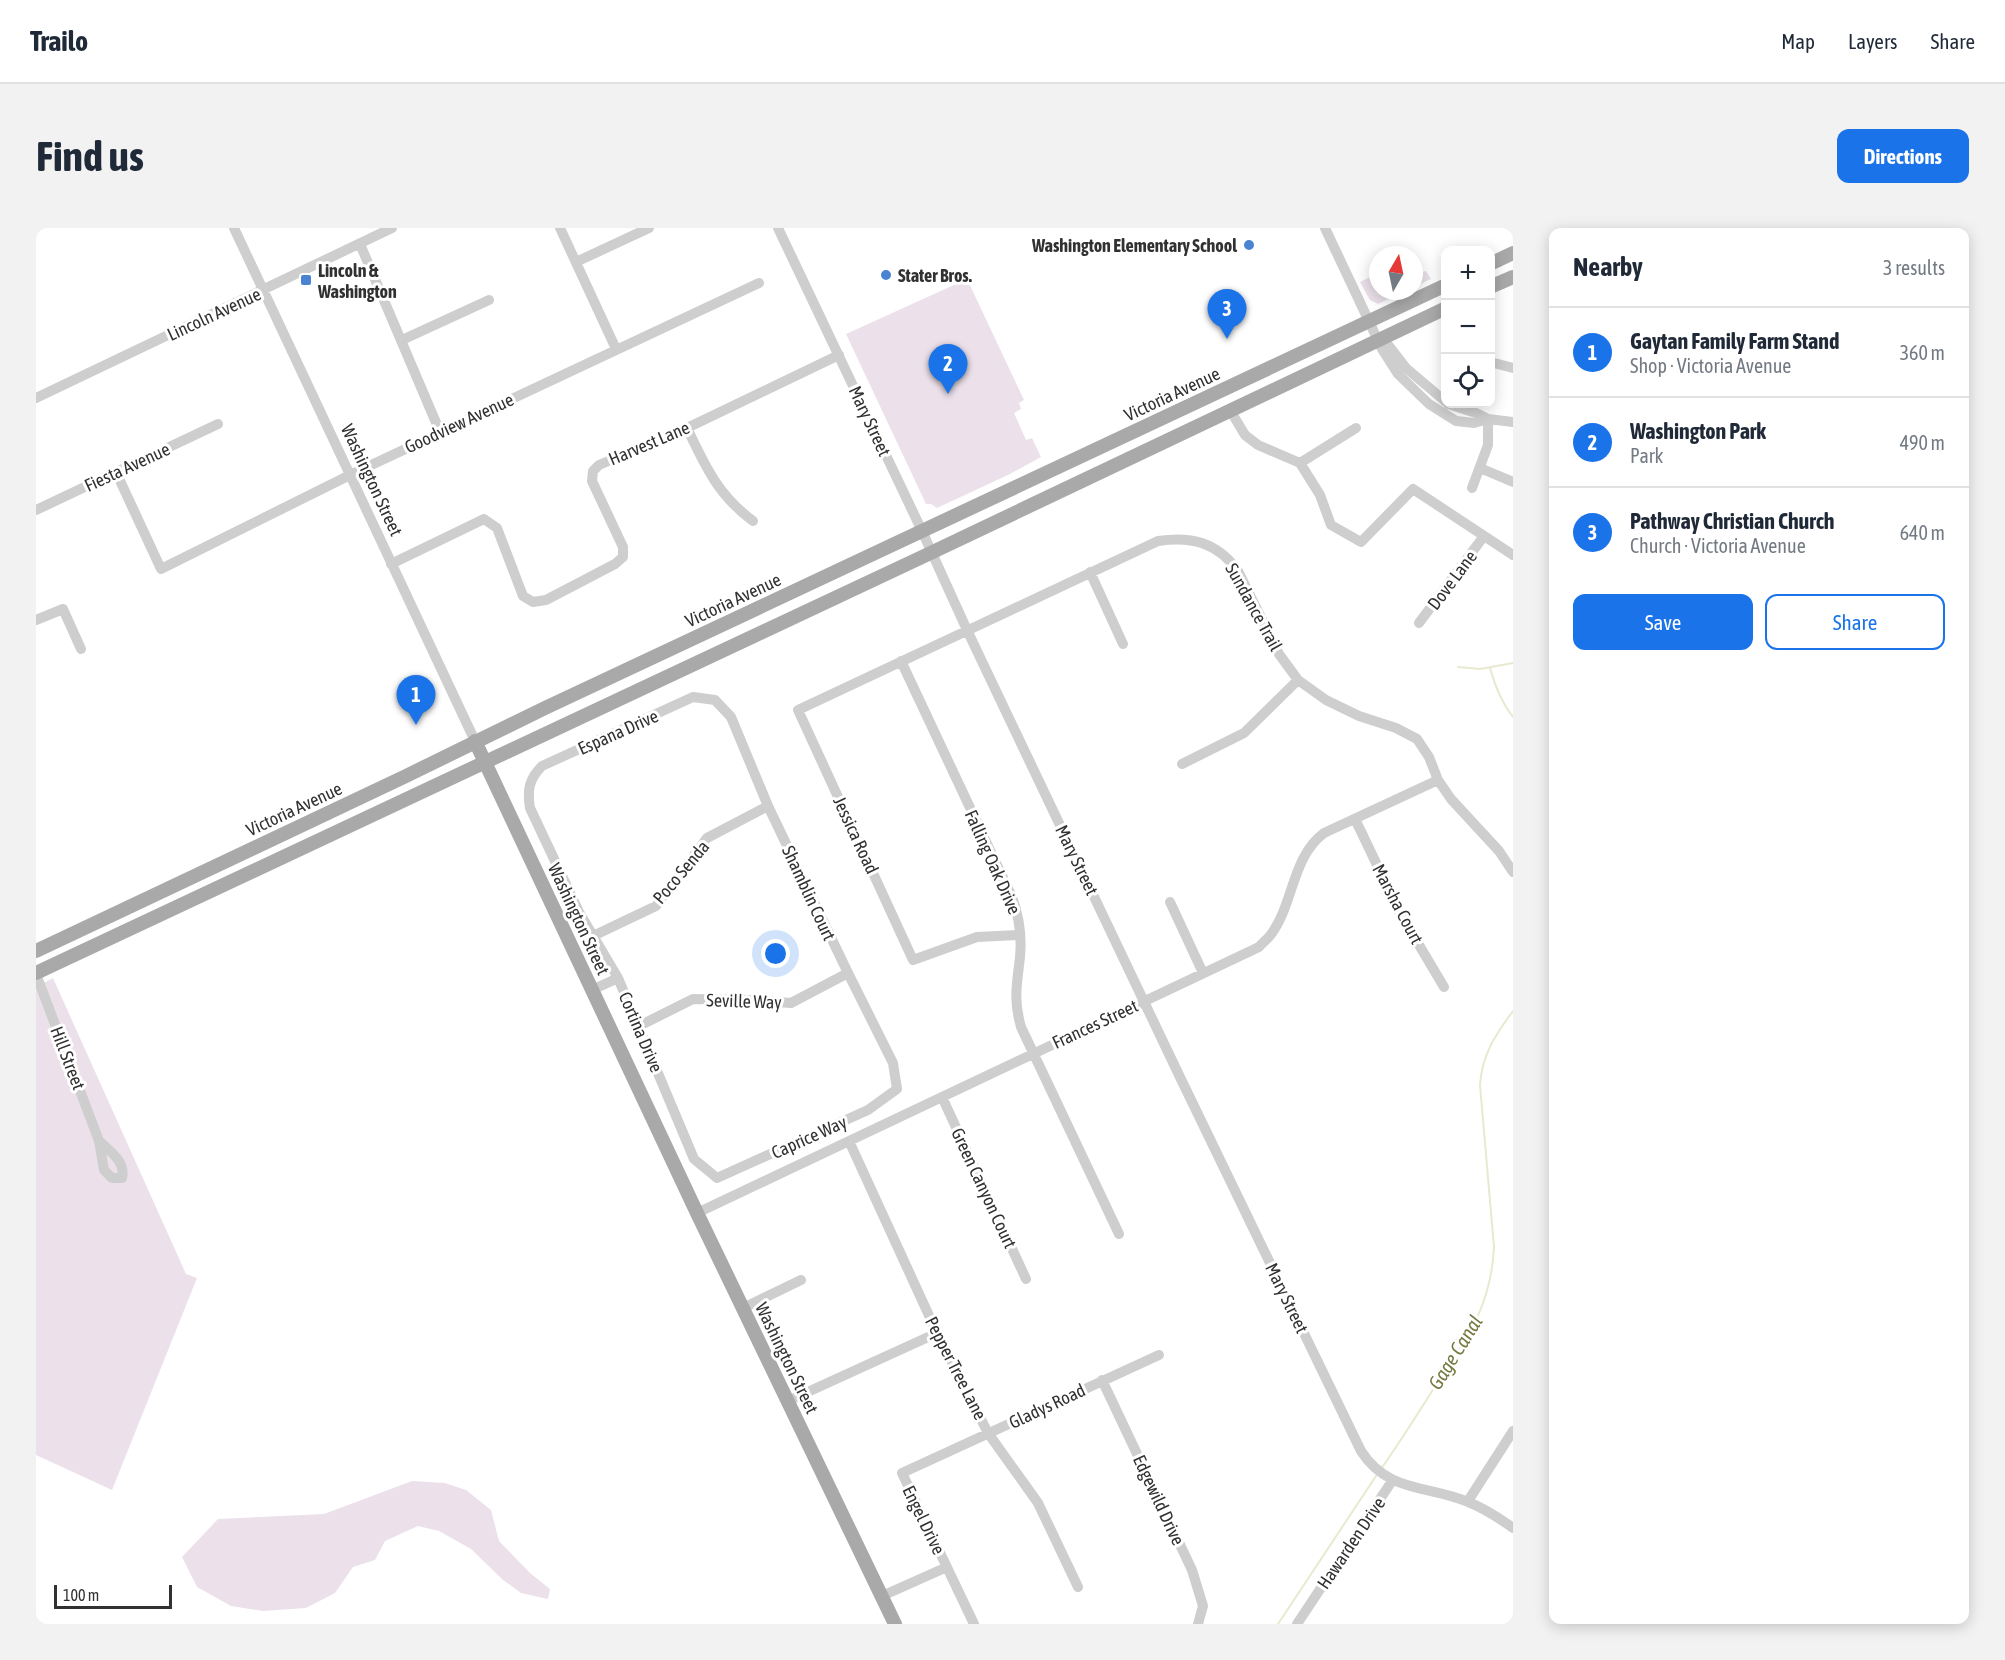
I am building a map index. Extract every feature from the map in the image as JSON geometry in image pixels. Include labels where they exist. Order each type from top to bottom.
[{"type":"main road","points":[[1495,262],[1513,253]]},
{"type":"main road","points":[[1495,285],[1513,277]]},
{"type":"main road","name":"Victoria Avenue","points":[[36,951],[475,741],[1441,287]]},
{"type":"main road","points":[[36,974],[1441,310]]},
{"type":"main road","name":"Washington Street","points":[[475,741],[697,1213],[895,1624]]},
{"type":"street","name":"Washington Street","points":[[234,228],[475,741]]},
{"type":"street","name":"Lincoln Avenue","points":[[36,398],[392,228]]},
{"type":"street","points":[[560,228],[616,349]]},
{"type":"street","points":[[576,262],[650,228]]},
{"type":"street","name":"Mary Street","points":[[778,228],[967,630],[1356,1441],[1366,1460],[1389,1478]]},
{"type":"street","points":[[1325,228],[1388,362],[1398,374],[1429,404],[1456,422],[1474,423],[1488,419]]},
{"type":"street","points":[[360,244],[440,432]]},
{"type":"street","name":"Goodview Avenue","points":[[116,472],[161,569],[440,432],[759,284]]},
{"type":"street","points":[[402,340],[489,300]]},
{"type":"street","points":[[1378,340],[1389,346],[1406,368],[1441,398]]},
{"type":"street","name":"Harvest Lane","points":[[391,564],[484,519],[497,528],[523,596],[533,602],[546,600],[615,564],[623,557],[623,547],[592,481],[593,471],[599,465],[687,428],[838,355]]},
{"type":"street","points":[[1495,363],[1513,368]]},
{"type":"street","points":[[1462,408],[1488,419],[1513,422]]},
{"type":"street","points":[[1230,410],[1245,435],[1258,445],[1300,463],[1320,495],[1330,525],[1361,542],[1413,489],[1513,555]]},
{"type":"street","points":[[1472,488],[1488,445],[1488,419]]},
{"type":"street","name":"Fiesta Avenue","points":[[36,510],[218,424]]},
{"type":"street","points":[[687,428],[709,474],[722,494],[753,521]]},
{"type":"street","points":[[1300,463],[1356,428]]},
{"type":"street","points":[[1480,468],[1513,482]]},
{"type":"street","name":"Dove Lane","points":[[1419,623],[1485,536]]},
{"type":"street","name":"Sundance Trail","points":[[798,710],[1158,541],[1178,538],[1195,541],[1210,546],[1229,558],[1238,571],[1279,654],[1298,680],[1326,700],[1359,716],[1396,728],[1417,739],[1429,757],[1438,780],[1451,799],[1499,851],[1513,872]]},
{"type":"street","points":[[1090,572],[1123,644]]},
{"type":"street","points":[[36,620],[63,609],[81,649]]},
{"type":"street","name":"Falling Oak Drive","points":[[901,662],[1012,897],[1019,917],[1016,1005],[1021,1027],[1119,1234]]},
{"type":"street","points":[[1182,764],[1244,733],[1298,680]]},
{"type":"street","name":"Espana Drive","points":[[529,783],[542,766],[693,697],[715,700]]},
{"type":"street","name":"Shamblin Court","points":[[715,700],[731,717],[768,806],[893,1063],[897,1089]]},
{"type":"street","name":"Jessica Road","points":[[798,710],[913,960],[977,937],[1020,934]]},
{"type":"street","name":"Frances Street","points":[[697,1213],[1259,947],[1272,933],[1304,856],[1313,841],[1324,833],[1438,780]]},
{"type":"street","name":"Cortina Drive","points":[[529,783],[530,808],[579,912],[618,978],[694,1159],[717,1178]]},
{"type":"street","name":"Poco Senda","points":[[593,936],[656,906],[707,838],[768,806]]},
{"type":"street","name":"Marsha Court","points":[[1355,819],[1400,913],[1444,987]]},
{"type":"street","points":[[1170,902],[1203,973]]},
{"type":"street","name":"Seville Way","points":[[639,1026],[693,999],[791,1003],[848,973]]},
{"type":"street","name":"Hill Street","points":[[36,974],[99,1141]]},
{"type":"street","points":[[592,990],[618,978]]},
{"type":"street","name":"Caprice Way","points":[[717,1178],[868,1110],[897,1089]]},
{"type":"street","name":"Green Canyon Court","points":[[942,1097],[1026,1279]]},
{"type":"street","name":"Pepper Tree Lane","points":[[849,1141],[938,1333],[988,1433],[1038,1503],[1078,1587]]},
{"type":"street","points":[[743,1308],[801,1281]]},
{"type":"street","points":[[788,1401],[938,1333]]},
{"type":"street","name":"Gladys Road","points":[[902,1473],[1159,1355]]},
{"type":"street","name":"Edgewild Drive","points":[[1102,1380],[1192,1570],[1203,1606],[1198,1624]]},
{"type":"street","points":[[1468,1501],[1513,1431]]},
{"type":"street","name":"Engel Drive","points":[[902,1473],[974,1624]]},
{"type":"street","name":"Hawarden Drive","points":[[1297,1624],[1389,1478],[1468,1501],[1513,1528]]},
{"type":"street","name":"Engel Drive","points":[[882,1596],[947,1567]]},
{"type":"shaded area","points":[[1426,271],[1431,279],[1423,283],[1423,272]]},
{"type":"shaded area","points":[[1369,278],[1369,298],[1360,282]]},
{"type":"shaded area","points":[[967,279],[1024,400],[1019,403],[1021,409],[1014,413],[1026,440],[1032,438],[1041,457],[937,508],[926,504],[846,334]]},
{"type":"shaded area","points":[[1370,300],[1386,300],[1378,304]]},
{"type":"shaded area","points":[[53,978],[186,1274],[197,1278],[112,1490],[36,1455],[36,987]]},
{"type":"shaded area","points":[[412,1481],[445,1483],[466,1490],[491,1510],[499,1541],[530,1573],[550,1589],[548,1599],[521,1593],[503,1580],[471,1549],[439,1531],[418,1526],[385,1541],[375,1560],[353,1567],[335,1593],[306,1608],[263,1611],[231,1606],[197,1587],[182,1557],[218,1519],[324,1514]]},
{"type":"waterway","points":[[1458,667],[1480,669],[1513,663]]},
{"type":"waterway","points":[[1490,668],[1499,694],[1513,717]]},
{"type":"waterway","name":"Gage Canal","points":[[1381,1469],[1466,1338],[1488,1288],[1494,1247],[1480,1085],[1483,1064],[1490,1046],[1513,1011]]},
{"type":"waterway","name":"Gage Canal","points":[[1278,1624],[1378,1473]]},
{"type":"place","name":"Washington Elementary School","points":[[1249,245]]},
{"type":"place","name":"Stater Bros.","points":[[886,275]]},
{"type":"place","name":"Lincoln & Washington","points":[[306,280]]},
{"type":"place","name":"Pathway Christian Church","points":[[1227,339]]},
{"type":"place","name":"Washington Park","points":[[948,394]]},
{"type":"place","name":"Gaytan Family Farm Stand","points":[[416,725]]}]
